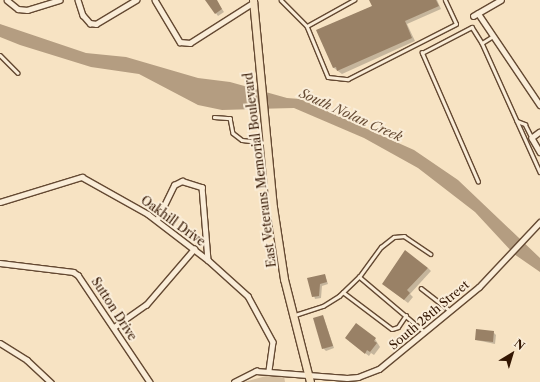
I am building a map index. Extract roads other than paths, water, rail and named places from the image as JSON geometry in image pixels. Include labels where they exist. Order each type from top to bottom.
[{"type":"main road","name":"East Veterans Memorial Boulevard","points":[[253,1],[264,127],[274,214],[292,315],[310,382]]},
{"type":"street","points":[[7,0],[18,9],[27,10],[59,0]]},
{"type":"street","points":[[78,0],[82,15],[90,23],[101,22],[136,0]]},
{"type":"street","points":[[155,0],[180,42],[190,43],[253,1]]},
{"type":"street","points":[[473,16],[501,0]]},
{"type":"street","points":[[478,13],[540,105]]},
{"type":"street","points":[[540,132],[532,138],[540,152]]},
{"type":"street","name":"Oakhill Drive","points":[[0,202],[82,177],[157,220],[241,288],[273,342],[269,370]]},
{"type":"street","points":[[157,220],[174,185],[182,181],[202,187],[208,260]]},
{"type":"street","name":"South 28th Street","points":[[234,382],[256,371],[269,370],[347,378],[369,373],[389,362],[487,280],[540,222]]},
{"type":"street","points":[[114,327],[146,305],[194,249]]},
{"type":"street","name":"Sutton Drive","points":[[0,263],[73,272],[82,279],[150,382]]},
{"type":"street","points":[[0,343],[27,360],[51,382]]},
{"type":"lane","points":[[281,0],[307,26],[328,77],[348,79],[456,24],[445,0]]},
{"type":"lane","points":[[307,26],[354,0]]},
{"type":"lane","points":[[478,182],[422,53],[472,27],[482,43],[517,120],[518,128],[540,172]]},
{"type":"lane","points":[[482,43],[494,35]]},
{"type":"lane","points":[[0,54],[18,73]]},
{"type":"lane","points":[[214,117],[230,118],[232,133],[242,140],[266,143]]},
{"type":"lane","points":[[517,120],[525,124],[532,138]]},
{"type":"lane","points":[[292,315],[323,306],[343,292],[359,277],[381,247],[394,237],[404,236],[431,254]]},
{"type":"lane","points":[[359,277],[425,332]]},
{"type":"lane","points":[[420,288],[451,311]]},
{"type":"lane","points":[[343,292],[392,329],[398,327],[406,315]]},
{"type":"water label","name":"South Nolan Creek","points":[[351,115]]}]
